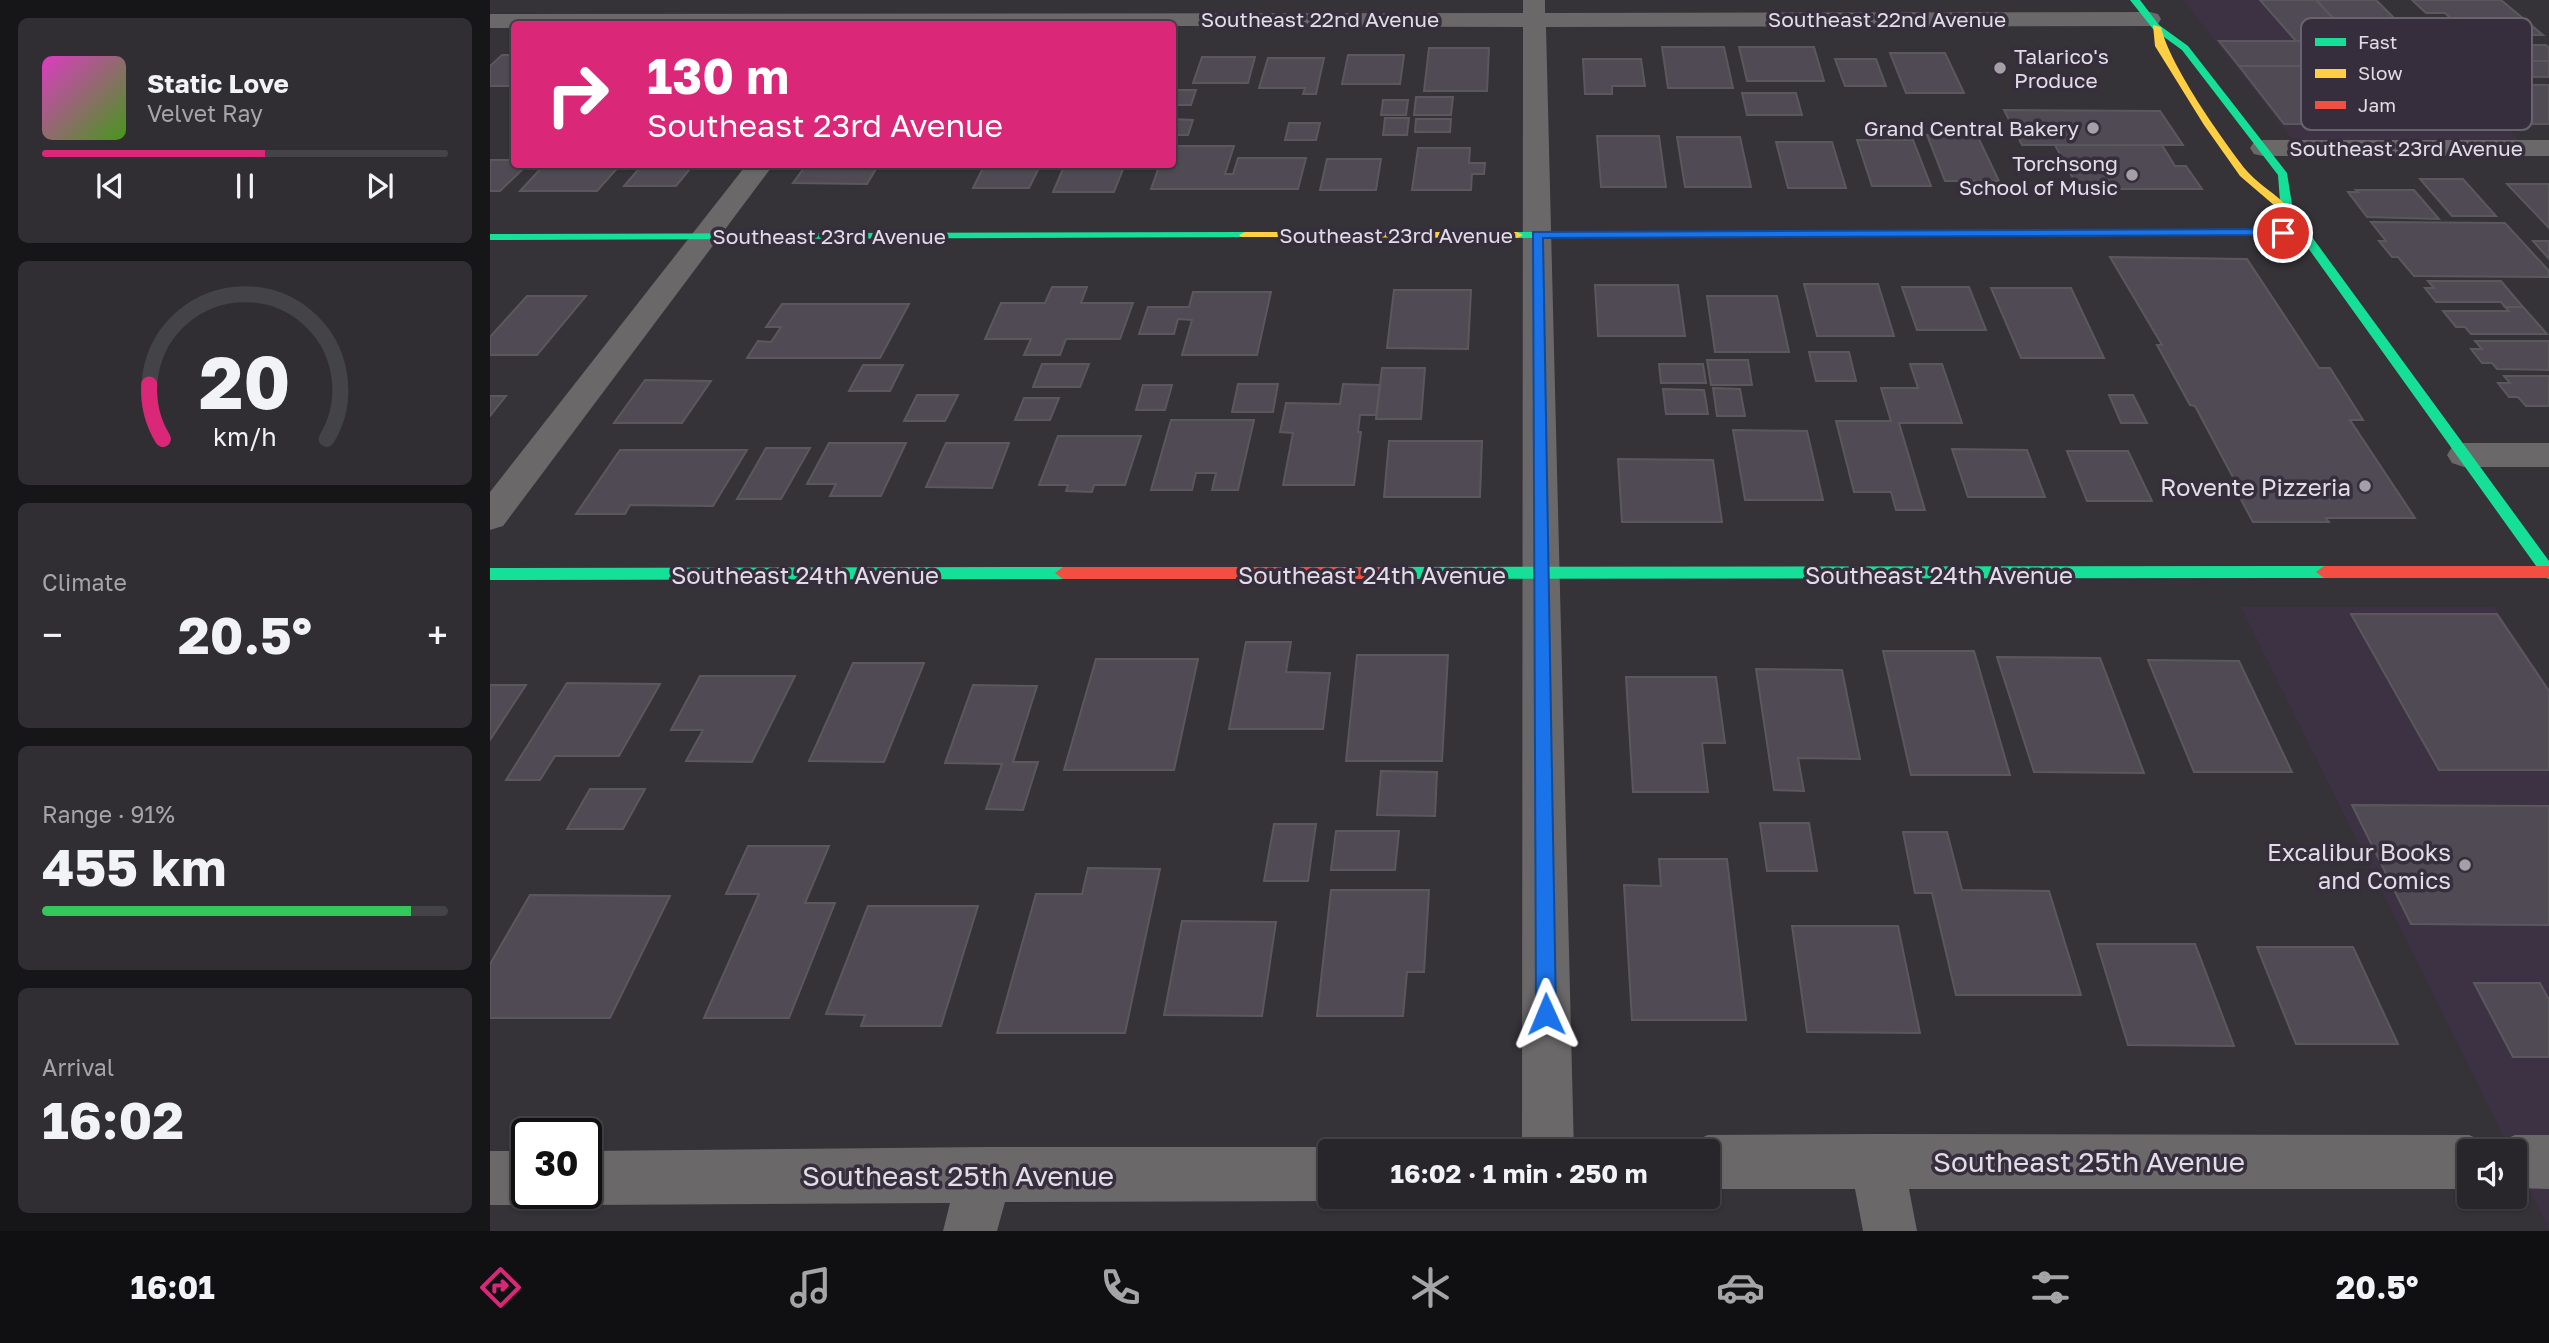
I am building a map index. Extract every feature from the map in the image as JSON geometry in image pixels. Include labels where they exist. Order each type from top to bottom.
[{"type":"street","points":[[869,21],[885,0]]},
{"type":"street","points":[[2136,0],[2153,23],[2185,48],[2283,174],[2287,211]]},
{"type":"street","points":[[1534,9],[1548,1139]]},
{"type":"street","name":"Southeast 22nd Avenue","points":[[963,21],[1534,9],[2153,23]]},
{"type":"street","name":"Southeast 22nd Avenue","points":[[490,21],[511,21]]},
{"type":"street","points":[[2153,23],[2160,46],[2209,125],[2244,174],[2287,211],[2549,573]]},
{"type":"street","name":"Southeast 23rd Avenue","points":[[2263,148],[2549,148]]},
{"type":"street","points":[[490,517],[758,168]]},
{"type":"street","name":"Southeast 23rd Avenue","points":[[490,237],[2303,233]]},
{"type":"street","points":[[2464,455],[2549,455]]},
{"type":"street","name":"Southeast 24th Avenue","points":[[490,574],[2549,573]]},
{"type":"street","points":[[1877,1160],[1890,1231]]},
{"type":"street","name":"Southeast 25th Avenue","points":[[1720,1162],[2457,1162]]},
{"type":"street","points":[[2527,1162],[2549,1162]]},
{"type":"street","points":[[970,1231],[985,1174]]},
{"type":"street","name":"Southeast 25th Avenue","points":[[602,1178],[1318,1174]]},
{"type":"street","points":[[490,1178],[511,1178]]},
{"type":"shaded area","points":[[2183,0],[2377,0],[2395,18],[2301,18],[2301,130],[2509,130],[2529,150],[2301,150]]},
{"type":"shaded area","points":[[2241,607],[2495,607],[2549,687],[2549,1230],[2527,1184],[2527,1139],[2505,1139]]},
{"type":"building","points":[[2260,0],[2316,0],[2333,18],[2301,18],[2301,41],[2296,41]]},
{"type":"building","points":[[2316,0],[2376,0],[2394,18],[2333,18]]},
{"type":"building","points":[[2412,0],[2501,0],[2523,18],[2450,18],[2445,13],[2426,13]]},
{"type":"building","points":[[2532,26],[2543,35],[2532,35]]},
{"type":"building","points":[[2219,41],[2301,41],[2301,66],[2239,66]]},
{"type":"building","points":[[2532,45],[2546,45],[2549,48],[2549,61],[2532,61]]},
{"type":"building","points":[[1662,47],[1724,47],[1733,88],[1668,88]]},
{"type":"building","points":[[1739,47],[1814,47],[1824,81],[1747,81]]},
{"type":"building","points":[[1429,48],[1489,48],[1487,91],[1424,91]]},
{"type":"building","points":[[1890,53],[1945,53],[1964,93],[1906,93]]},
{"type":"building","points":[[502,55],[511,55],[511,86],[490,86],[490,66]]},
{"type":"building","points":[[1348,55],[1404,55],[1400,84],[1342,84]]},
{"type":"building","points":[[1202,57],[1255,57],[1248,83],[1193,83]]},
{"type":"building","points":[[1268,58],[1324,58],[1316,94],[1303,94],[1305,88],[1259,88]]},
{"type":"building","points":[[1583,59],[1641,59],[1645,86],[1612,86],[1612,94],[1585,94]]},
{"type":"building","points":[[1835,59],[1876,59],[1886,86],[1845,86]]},
{"type":"building","points":[[2532,61],[2549,61],[2549,77],[2532,77]]},
{"type":"building","points":[[2239,66],[2301,66],[2301,124],[2284,124]]},
{"type":"building","points":[[2532,85],[2549,85],[2549,124],[2532,124]]},
{"type":"building","points":[[1176,90],[1196,90],[1191,105],[1176,105]]},
{"type":"building","points":[[1742,93],[1796,93],[1802,115],[1747,115]]},
{"type":"building","points":[[1416,97],[1453,97],[1451,115],[1414,115]]},
{"type":"building","points":[[1383,100],[1408,100],[1406,115],[1381,115]]},
{"type":"building","name":"Grand Central Bakery","points":[[2004,110],[2160,111],[2183,145],[2022,145]]},
{"type":"building","points":[[1385,118],[1409,118],[1407,135],[1383,135]]},
{"type":"building","points":[[1176,119],[1193,120],[1188,135],[1176,135]]},
{"type":"building","points":[[1416,119],[1451,119],[1450,132],[1415,132]]},
{"type":"building","points":[[1289,123],[1320,123],[1316,140],[1285,140]]},
{"type":"building","points":[[1927,135],[1977,135],[1999,181],[1945,181]]},
{"type":"building","points":[[1597,136],[1659,136],[1666,187],[1601,187]]},
{"type":"building","points":[[1677,137],[1740,137],[1751,187],[1685,187]]},
{"type":"building","points":[[1857,140],[1913,140],[1931,186],[1872,186]]},
{"type":"building","points":[[1776,142],[1832,142],[1846,188],[1788,188]]},
{"type":"building","name":"Torchsong School of Music","points":[[2055,145],[2162,145],[2175,166],[2186,166],[2202,189],[2101,189],[2098,184],[2076,184]]},
{"type":"building","points":[[1176,146],[1234,146],[1225,174],[1233,174],[1238,158],[1306,158],[1298,189],[1151,189],[1159,168],[1176,168]]},
{"type":"building","points":[[1418,148],[1470,148],[1469,163],[1485,163],[1484,174],[1472,174],[1471,190],[1412,190]]},
{"type":"building","points":[[1327,159],[1381,159],[1376,190],[1320,190]]},
{"type":"building","points":[[490,160],[511,160],[511,168],[524,168],[500,191],[490,191]]},
{"type":"building","points":[[541,168],[617,168],[597,191],[520,191]]},
{"type":"building","points":[[640,168],[691,168],[676,186],[624,186]]},
{"type":"building","points":[[804,168],[877,168],[867,184],[793,183]]},
{"type":"building","points":[[983,168],[1039,168],[1029,188],[973,188]]},
{"type":"building","points":[[1063,168],[1123,168],[1114,192],[1053,192]]},
{"type":"building","points":[[2420,179],[2463,179],[2496,216],[2452,216]]},
{"type":"building","points":[[2507,184],[2549,184],[2549,228]]},
{"type":"building","points":[[2356,190],[2414,190],[2439,219],[2367,217],[2348,192],[2358,192]]},
{"type":"building","points":[[2371,222],[2505,223],[2549,271],[2549,277],[2414,276],[2398,257],[2392,257],[2379,241],[2386,241]]},
{"type":"building","points":[[2533,241],[2549,241],[2549,259]]},
{"type":"building","points":[[2110,257],[2247,259],[2319,368],[2330,368],[2363,420],[2350,420],[2415,518],[2326,518],[2329,522],[2253,522],[2231,481],[2235,481],[2195,406],[2190,405],[2157,345],[2162,345]]},
{"type":"building","points":[[2428,281],[2501,281],[2523,307],[2505,307],[2501,302],[2436,302],[2425,288],[2434,288]]},
{"type":"building","points":[[1804,284],[1878,284],[1894,336],[1817,336]]},
{"type":"building","points":[[1595,285],[1678,285],[1685,336],[1598,336]]},
{"type":"building","points":[[1052,287],[1087,287],[1081,303],[1133,303],[1120,339],[1066,339],[1060,355],[1024,355],[1031,339],[985,339],[1001,303],[1045,303]]},
{"type":"building","points":[[1902,287],[1969,287],[1986,330],[1917,330]]},
{"type":"building","points":[[1991,288],[2071,288],[2104,358],[2021,358]]},
{"type":"building","points":[[1394,290],[1471,290],[1468,349],[1387,348]]},
{"type":"building","points":[[1193,292],[1271,292],[1257,355],[1182,355],[1192,320],[1178,319],[1174,334],[1139,334],[1148,307],[1189,307]]},
{"type":"building","points":[[527,296],[586,296],[537,355],[490,355],[490,337]]},
{"type":"building","points":[[1707,296],[1777,296],[1789,352],[1715,352]]},
{"type":"building","points":[[782,304],[909,304],[880,358],[747,358],[758,341],[771,342],[781,327],[766,327]]},
{"type":"building","points":[[2505,307],[2523,307],[2547,334],[2471,334],[2465,327],[2456,327],[2443,311],[2509,311]]},
{"type":"building","points":[[2475,341],[2549,341],[2549,370],[2497,369],[2492,363],[2482,363],[2471,349],[2482,349]]},
{"type":"building","points":[[1809,352],[1849,352],[1856,381],[1816,381]]},
{"type":"building","points":[[1707,360],[1748,360],[1752,385],[1711,385]]},
{"type":"building","points":[[1042,364],[1089,364],[1080,387],[1033,387]]},
{"type":"building","points":[[1659,364],[1703,364],[1706,383],[1661,383]]},
{"type":"building","points":[[1910,364],[1942,364],[1962,423],[1899,423],[1925,510],[1896,510],[1891,492],[1854,492],[1836,421],[1891,421],[1881,388],[1918,388]]},
{"type":"building","points":[[863,365],[903,365],[890,391],[849,391]]},
{"type":"building","points":[[1382,368],[1425,368],[1421,419],[1376,419]]},
{"type":"building","points":[[2504,376],[2549,376],[2549,406],[2526,406],[2518,397],[2509,397],[2498,383],[2510,383]]},
{"type":"building","points":[[645,380],[711,381],[682,423],[614,423]]},
{"type":"building","points":[[1238,384],[1278,384],[1273,412],[1232,412]]},
{"type":"building","points":[[1343,384],[1380,385],[1376,415],[1360,415],[1358,432],[1361,432],[1354,485],[1283,485],[1293,433],[1280,432],[1286,403],[1340,404]]},
{"type":"building","points":[[1143,385],[1172,385],[1165,410],[1136,410]]},
{"type":"building","points":[[1713,388],[1740,389],[1745,416],[1717,416]]},
{"type":"building","points":[[1663,389],[1704,390],[1708,414],[1666,414]]},
{"type":"building","points":[[917,395],[958,395],[945,421],[904,421]]},
{"type":"building","points":[[2109,395],[2133,395],[2147,423],[2121,423]]},
{"type":"building","points":[[490,396],[506,396],[490,416]]},
{"type":"building","points":[[1024,398],[1059,398],[1050,420],[1015,420]]},
{"type":"building","points":[[1171,420],[1254,420],[1238,490],[1212,490],[1216,473],[1196,473],[1192,490],[1151,490]]},
{"type":"building","points":[[1733,430],[1807,431],[1823,500],[1745,500]]},
{"type":"building","points":[[1058,436],[1141,436],[1125,485],[1094,485],[1092,492],[1066,491],[1068,485],[1039,485]]},
{"type":"building","points":[[1389,441],[1482,441],[1480,497],[1384,497]]},
{"type":"building","points":[[829,443],[906,443],[881,496],[830,496],[836,484],[807,484]]},
{"type":"building","points":[[946,443],[1009,443],[992,488],[926,487]]},
{"type":"building","points":[[766,448],[810,448],[781,499],[737,499]]},
{"type":"building","points":[[1952,449],[2027,450],[2045,497],[1968,497]]},
{"type":"building","points":[[620,450],[747,450],[713,506],[630,505],[625,514],[576,514]]},
{"type":"building","points":[[2067,451],[2128,451],[2152,501],[2087,501]]},
{"type":"building","points":[[1618,459],[1713,460],[1722,522],[1622,522]]},
{"type":"building","points":[[2351,614],[2497,614],[2549,691],[2549,770],[2439,770]]},
{"type":"building","points":[[1246,642],[1291,642],[1286,672],[1330,673],[1323,729],[1229,729]]},
{"type":"building","points":[[1883,651],[1974,651],[2010,775],[1911,775]]},
{"type":"building","points":[[1357,655],[1448,655],[1442,761],[1346,761]]},
{"type":"building","points":[[1997,657],[2100,658],[2144,773],[2034,772]]},
{"type":"building","points":[[1096,659],[1198,659],[1174,770],[1064,770]]},
{"type":"building","points":[[2148,660],[2239,661],[2292,772],[2194,772]]},
{"type":"building","points":[[853,663],[924,663],[884,762],[809,761]]},
{"type":"building","points":[[1756,669],[1842,670],[1860,759],[1798,758],[1804,791],[1774,790]]},
{"type":"building","points":[[700,676],[795,676],[752,762],[686,761],[703,730],[671,730]]},
{"type":"building","points":[[1626,677],[1716,677],[1725,743],[1702,743],[1708,792],[1633,792]]},
{"type":"building","points":[[567,683],[660,684],[619,756],[555,756],[540,780],[506,780]]},
{"type":"building","points":[[490,685],[526,685],[490,740]]},
{"type":"building","points":[[973,685],[1037,686],[1013,762],[1038,762],[1023,810],[986,809],[1002,764],[945,763]]},
{"type":"building","points":[[1381,771],[1437,772],[1435,816],[1377,815]]},
{"type":"building","points":[[590,789],[645,789],[623,829],[567,829]]},
{"type":"building","name":"Excalibur Books and Comics","points":[[2352,805],[2549,806],[2549,925],[2411,924]]},
{"type":"building","points":[[1760,823],[1809,823],[1817,871],[1767,871]]},
{"type":"building","points":[[1274,824],[1316,824],[1308,881],[1264,881]]},
{"type":"building","points":[[1336,831],[1399,831],[1395,870],[1331,870]]},
{"type":"building","points":[[1903,832],[1947,832],[1962,890],[2049,891],[2081,995],[1956,995],[1932,893],[1915,893]]},
{"type":"building","points":[[748,846],[829,846],[805,903],[835,903],[789,1018],[704,1018],[759,894],[726,894]]},
{"type":"building","points":[[1659,859],[1727,859],[1746,1020],[1632,1020],[1624,885],[1661,886]]},
{"type":"building","points":[[1088,868],[1160,869],[1125,1033],[997,1033],[1036,894],[1082,894]]},
{"type":"building","points":[[1331,890],[1429,890],[1424,972],[1407,972],[1403,1016],[1317,1016]]},
{"type":"building","points":[[530,895],[670,896],[610,1018],[490,1018],[490,964]]},
{"type":"building","points":[[868,906],[978,906],[941,1026],[861,1026],[865,1015],[826,1014]]},
{"type":"building","points":[[1182,921],[1276,922],[1262,1016],[1164,1015]]},
{"type":"building","points":[[1792,926],[1898,926],[1920,1033],[1807,1032]]},
{"type":"building","points":[[2097,944],[2195,944],[2234,1046],[2128,1045]]},
{"type":"building","points":[[2257,947],[2353,947],[2398,1044],[2296,1044]]},
{"type":"building","points":[[2474,983],[2540,983],[2549,1000],[2549,1057],[2513,1057]]},
{"type":"traffic: fast","points":[[2135,0],[2156,27],[2185,48],[2283,175],[2287,211]]},
{"type":"traffic: fast","points":[[2279,204],[2287,211],[2549,573]]},
{"type":"traffic: fast","points":[[1517,235],[1947,234]]},
{"type":"traffic: fast","points":[[490,237],[1245,235]]},
{"type":"traffic: fast","points":[[1381,573],[2324,572]]},
{"type":"traffic: fast","points":[[490,574],[1063,573]]},
{"type":"traffic: slow","points":[[2156,27],[2160,46],[2209,125],[2244,174],[2279,204]]},
{"type":"traffic: slow","points":[[1947,234],[2303,233]]},
{"type":"traffic: slow","points":[[1245,235],[1517,235]]},
{"type":"traffic: jam","points":[[2324,572],[2549,572]]},
{"type":"traffic: jam","points":[[1063,573],[1381,573]]},
{"type":"place","name":"Talarico's Produce","points":[[2000,68]]},
{"type":"place","name":"Grand Central Bakery","points":[[2093,128]]},
{"type":"place","name":"Torchsong School of Music","points":[[2132,175]]},
{"type":"place","name":"Rovente Pizzeria","points":[[2365,486]]},
{"type":"place","name":"Excalibur Books and Comics","points":[[2465,865]]},
{"type":"route","points":[[1546,1014],[1537,234],[2283,233]]}]
